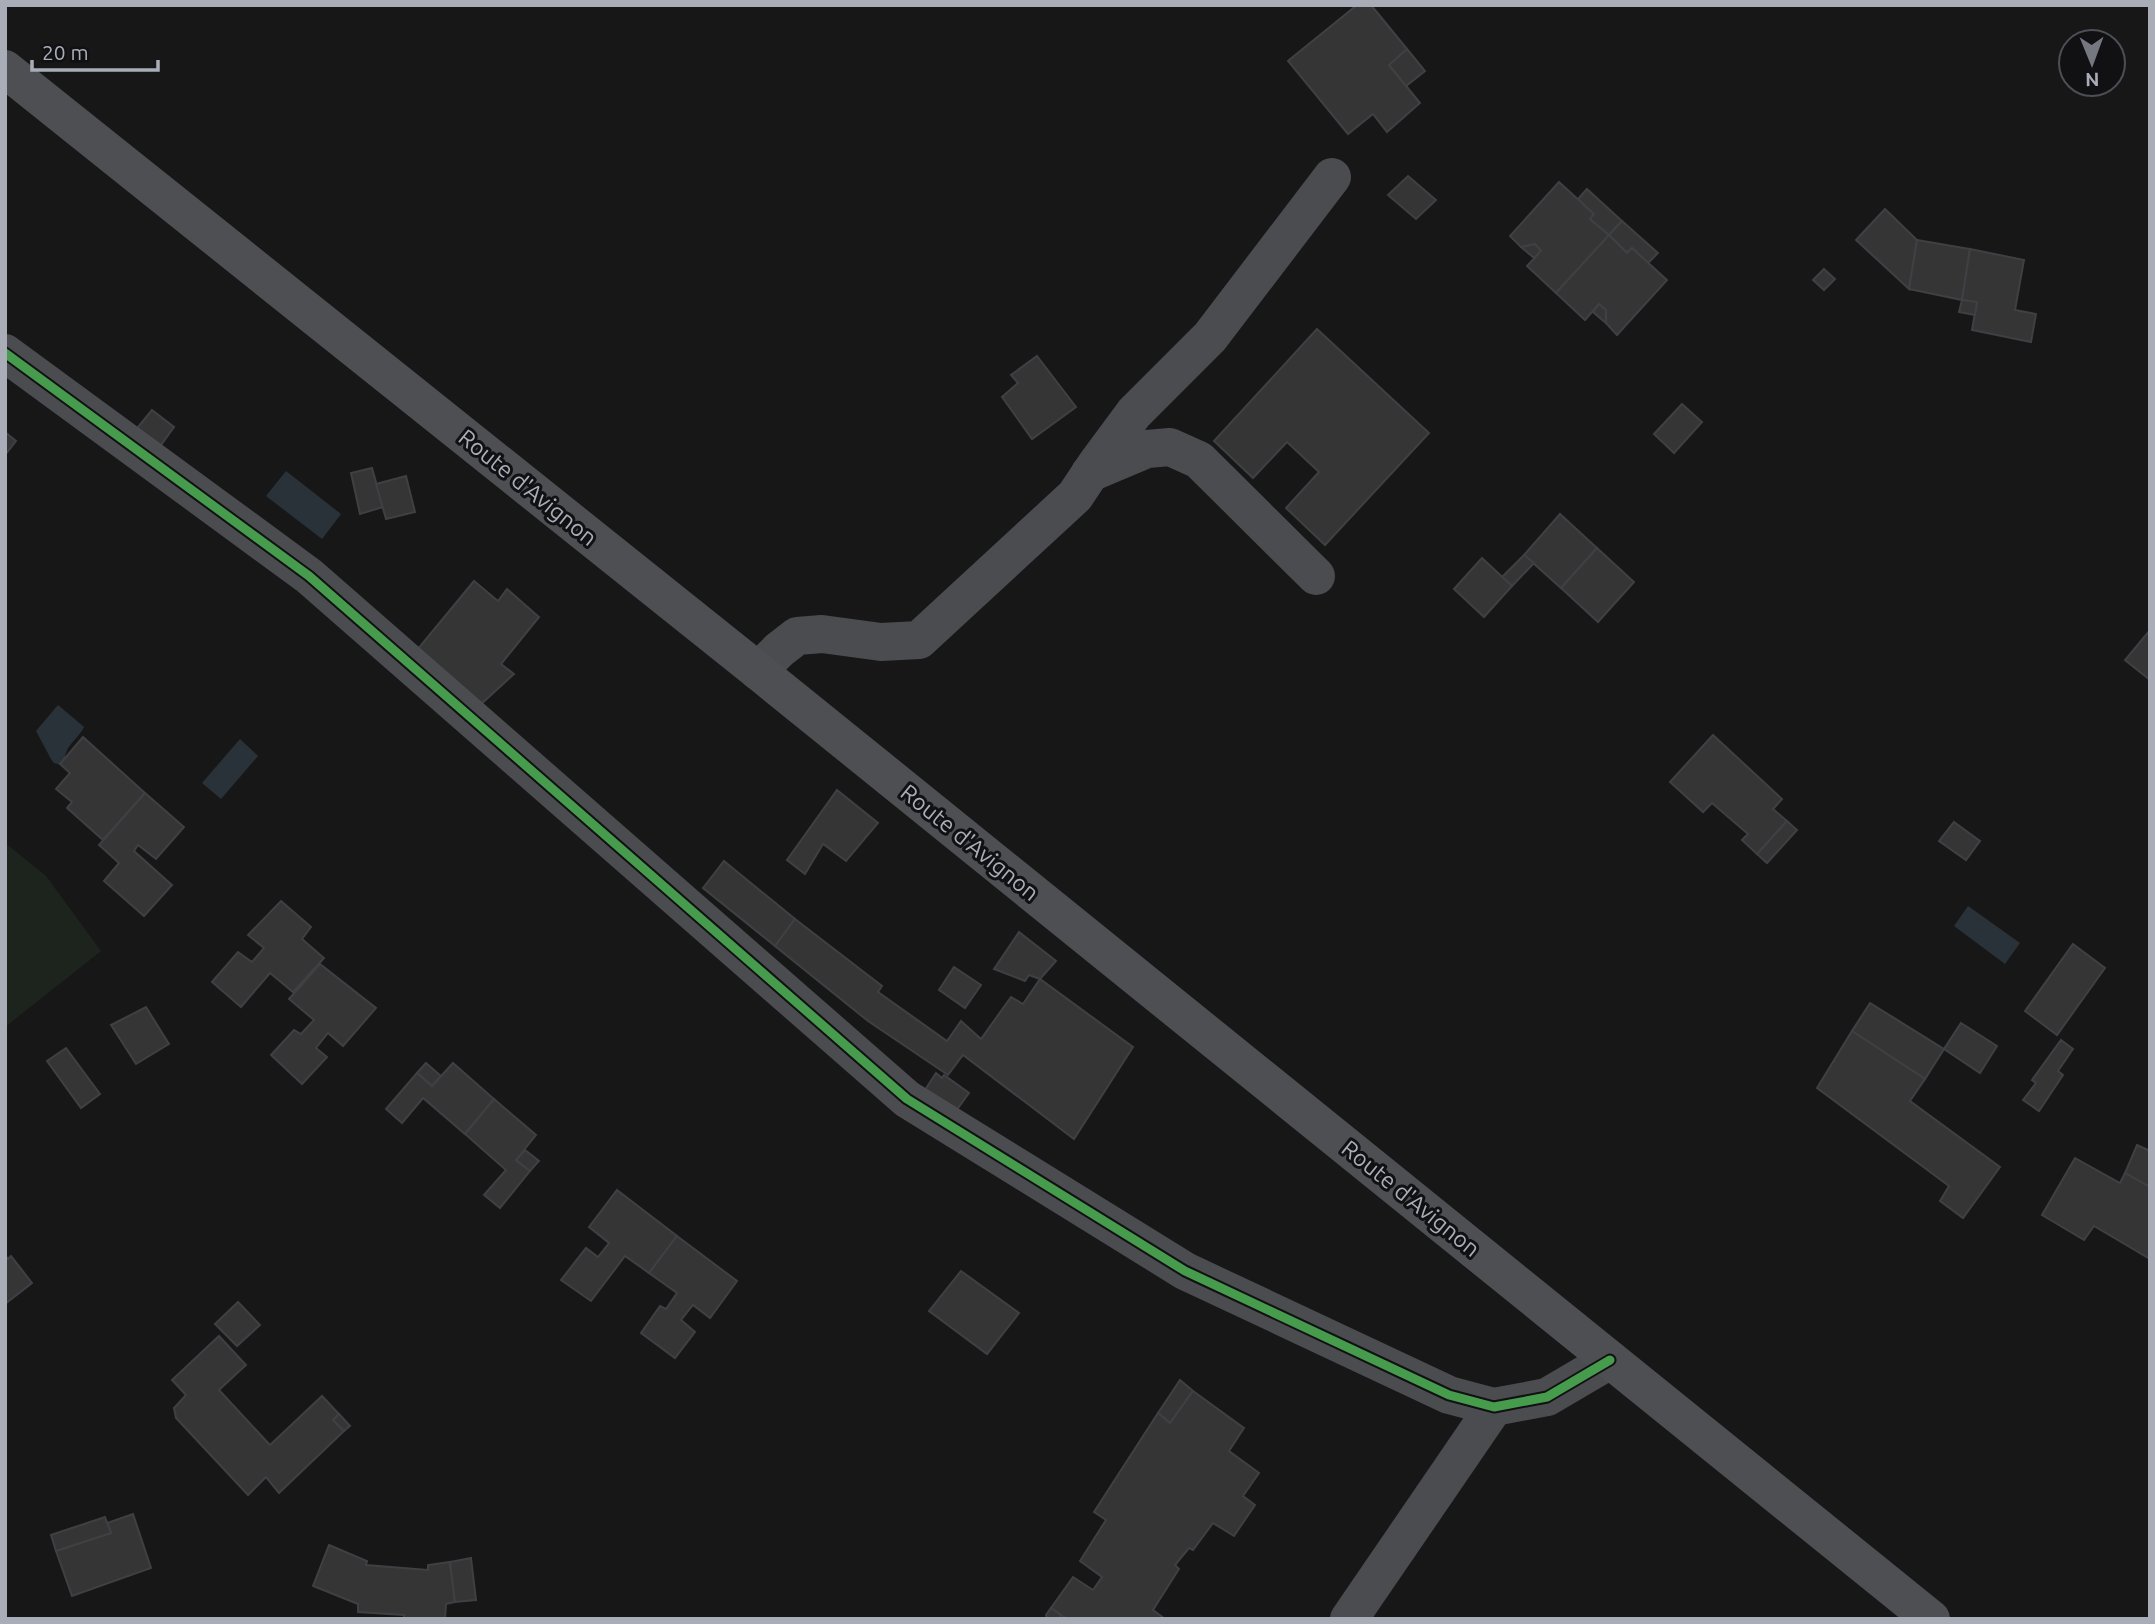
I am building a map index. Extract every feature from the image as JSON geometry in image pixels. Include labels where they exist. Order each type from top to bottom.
[{"type":"main road","name":"Route d'Avignon","points":[[5,69],[758,671],[1931,1619]]},
{"type":"street","points":[[758,671],[797,636],[822,634],[881,642],[919,640],[1075,496],[1134,413],[1210,337],[1332,177]]},
{"type":"street","points":[[5,353],[309,576],[907,1099],[1185,1271],[1449,1395],[1494,1407],[1546,1397],[1610,1360]]},
{"type":"street","points":[[1090,473],[1147,449],[1170,447],[1199,460],[1315,576]]},
{"type":"street","points":[[1349,1619],[1494,1407]]},
{"type":"shaded area","points":[[286,471],[341,514],[322,539],[266,496]]},
{"type":"shaded area","points":[[58,705],[84,727],[69,747],[61,765],[51,759],[36,731]]},
{"type":"shaded area","points":[[240,739],[258,756],[221,799],[202,783]]},
{"type":"shaded area","points":[[5,843],[46,876],[101,951],[5,1027]]},
{"type":"shaded area","points":[[1968,906],[2020,943],[2005,964],[1954,926]]},
{"type":"building","points":[[1357,5],[1371,5],[1407,49],[1389,65],[1420,103],[1387,132],[1373,114],[1348,134],[1288,61]]},
{"type":"building","points":[[1407,49],[1425,71],[1406,86],[1389,65]]},
{"type":"building","points":[[1408,176],[1436,200],[1416,219],[1388,195]]},
{"type":"building","points":[[1559,182],[1594,214],[1590,219],[1609,235],[1556,293],[1527,266],[1541,251],[1535,244],[1521,247],[1510,236]]},
{"type":"building","points":[[1587,189],[1622,221],[1609,235],[1590,219],[1594,214],[1578,199]]},
{"type":"building","points":[[1885,209],[1917,240],[1909,289],[1856,240]]},
{"type":"building","points":[[1622,221],[1658,253],[1648,263],[1632,248],[1627,253],[1609,235]]},
{"type":"building","points":[[1609,235],[1627,253],[1632,248],[1667,280],[1617,335],[1606,323],[1606,310],[1599,304],[1585,320],[1556,293]]},
{"type":"building","points":[[1917,240],[1970,249],[1962,300],[1909,289]]},
{"type":"building","points":[[1535,244],[1541,251],[1534,258],[1521,247]]},
{"type":"building","points":[[1970,249],[2024,260],[2015,310],[2036,314],[2031,342],[1972,330],[1977,302],[1962,300]]},
{"type":"building","points":[[1824,269],[1835,279],[1824,290],[1813,280]]},
{"type":"building","points":[[1962,300],[1977,302],[1975,315],[1959,312]]},
{"type":"building","points":[[1599,304],[1606,310],[1606,323],[1593,312]]},
{"type":"building","points":[[1317,329],[1429,433],[1325,545],[1286,508],[1319,472],[1287,442],[1253,478],[1214,441]]},
{"type":"building","points":[[1037,356],[1076,407],[1032,439],[1002,397],[1018,383],[1011,375]]},
{"type":"building","points":[[1682,404],[1702,422],[1674,453],[1654,434]]},
{"type":"building","points":[[152,410],[174,427],[156,452],[133,433]]},
{"type":"building","points":[[5,432],[16,441],[5,455]]},
{"type":"building","points":[[372,468],[383,507],[360,514],[351,473]]},
{"type":"building","points":[[406,476],[415,512],[386,519],[376,484]]},
{"type":"building","points":[[1560,514],[1597,548],[1561,588],[1524,555]]},
{"type":"building","points":[[1597,548],[1634,582],[1598,622],[1561,588]]},
{"type":"building","points":[[1524,555],[1534,563],[1512,586],[1502,577]]},
{"type":"building","points":[[1482,558],[1512,586],[1484,617],[1454,589]]},
{"type":"building","points":[[474,581],[498,601],[507,589],[539,617],[501,664],[514,674],[478,707],[412,656]]},
{"type":"building","points":[[2150,630],[2150,680],[2125,660]]},
{"type":"building","points":[[1713,735],[1782,799],[1773,809],[1787,821],[1757,854],[1742,840],[1748,834],[1712,803],[1703,812],[1670,782]]},
{"type":"building","points":[[83,737],[145,793],[103,840],[67,808],[72,802],[56,789],[70,773],[60,764]]},
{"type":"building","points":[[837,790],[878,823],[846,861],[823,844],[805,874],[787,860]]},
{"type":"building","points":[[145,793],[184,827],[156,859],[138,845],[134,851],[172,885],[144,916],[104,881],[119,863],[99,845]]},
{"type":"building","points":[[1787,821],[1797,830],[1767,863],[1757,854]]},
{"type":"building","points":[[1954,822],[1980,841],[1966,860],[1939,841]]},
{"type":"building","points":[[724,861],[795,919],[775,946],[703,888]]},
{"type":"building","points":[[281,901],[311,927],[302,939],[324,958],[293,992],[270,973],[241,1007],[212,982],[238,952],[252,962],[264,948],[248,935]]},
{"type":"building","points":[[795,919],[882,986],[878,992],[947,1041],[961,1021],[981,1039],[1011,997],[1023,1004],[1040,979],[1133,1047],[1074,1139],[963,1055],[948,1075],[868,1021],[775,946]]},
{"type":"building","points":[[1019,932],[1056,961],[1040,979],[1029,975],[1025,981],[994,969]]},
{"type":"building","points":[[2073,944],[2105,968],[2057,1035],[2025,1011]]},
{"type":"building","points":[[320,964],[376,1008],[343,1046],[328,1033],[316,1048],[327,1057],[302,1084],[271,1055],[294,1030],[301,1034],[314,1020],[289,999]]},
{"type":"building","points":[[954,967],[981,985],[965,1008],[939,990]]},
{"type":"building","points":[[1870,1003],[1944,1049],[1925,1079],[1852,1031]]},
{"type":"building","points":[[146,1007],[169,1044],[136,1064],[111,1025]]},
{"type":"building","points":[[1961,1023],[1997,1046],[1980,1073],[1944,1049]]},
{"type":"building","points":[[1852,1031],[1925,1079],[1910,1101],[2000,1167],[1963,1218],[1940,1201],[1949,1186],[1817,1088]]},
{"type":"building","points":[[2061,1040],[2073,1049],[2058,1071],[2063,1075],[2039,1111],[2023,1100],[2036,1083],[2032,1080]]},
{"type":"building","points":[[66,1048],[100,1094],[81,1108],[47,1061]]},
{"type":"building","points":[[426,1063],[441,1076],[432,1086],[417,1073]]},
{"type":"building","points":[[453,1063],[494,1099],[465,1134],[423,1098],[402,1123],[386,1109],[417,1073],[432,1086]]},
{"type":"building","points":[[936,1073],[942,1078],[944,1075],[969,1093],[956,1111],[925,1090]]},
{"type":"building","points":[[494,1099],[536,1135],[516,1160],[530,1171],[500,1208],[484,1195],[506,1170],[465,1134]]},
{"type":"building","points":[[2137,1145],[2150,1151],[2149,1187],[2125,1173]]},
{"type":"building","points":[[525,1150],[539,1161],[530,1171],[516,1160]]},
{"type":"building","points":[[2075,1158],[2120,1183],[2125,1173],[2150,1187],[2150,1259],[2094,1226],[2084,1240],[2042,1215]]},
{"type":"building","points":[[617,1190],[677,1236],[649,1273],[625,1256],[591,1301],[561,1280],[586,1248],[598,1257],[609,1243],[589,1227]]},
{"type":"building","points":[[677,1236],[737,1281],[710,1318],[693,1305],[681,1320],[695,1332],[675,1358],[641,1333],[660,1306],[666,1309],[677,1293],[649,1273]]},
{"type":"building","points":[[5,1255],[8,1259],[11,1256],[32,1283],[5,1304]]},
{"type":"building","points":[[961,1271],[1019,1313],[987,1354],[929,1311]]},
{"type":"building","points":[[238,1302],[260,1325],[237,1346],[215,1324]]},
{"type":"building","points":[[219,1336],[246,1365],[219,1390],[270,1445],[322,1396],[339,1414],[333,1420],[344,1431],[279,1493],[266,1477],[248,1495],[176,1418],[174,1408],[186,1395],[172,1380]]},
{"type":"building","points":[[1180,1380],[1193,1391],[1170,1423],[1158,1413]]},
{"type":"building","points":[[1193,1391],[1244,1428],[1229,1451],[1259,1473],[1243,1496],[1255,1505],[1234,1536],[1213,1523],[1193,1550],[1189,1548],[1175,1565],[1179,1569],[1153,1610],[1165,1619],[1067,1619],[1051,1608],[1073,1577],[1093,1590],[1102,1577],[1080,1561],[1106,1520],[1094,1512],[1158,1413],[1170,1423]]},
{"type":"building","points":[[339,1414],[350,1426],[344,1431],[333,1420]]},
{"type":"building","points":[[133,1514],[151,1568],[72,1596],[56,1551],[111,1533],[107,1523]]},
{"type":"building","points":[[105,1517],[111,1533],[56,1551],[51,1535]]},
{"type":"building","points":[[329,1545],[367,1561],[366,1565],[428,1570],[428,1565],[450,1562],[455,1602],[446,1604],[445,1619],[404,1619],[404,1615],[358,1612],[358,1604],[313,1586]]},
{"type":"building","points":[[471,1558],[476,1600],[455,1602],[450,1562]]},
{"type":"building","points":[[1051,1608],[1061,1615],[1059,1619],[1047,1619],[1046,1615]]},
{"type":"cycle path","points":[[5,353],[309,576],[907,1099],[1185,1271],[1449,1395],[1494,1407],[1547,1397],[1610,1360]]}]
